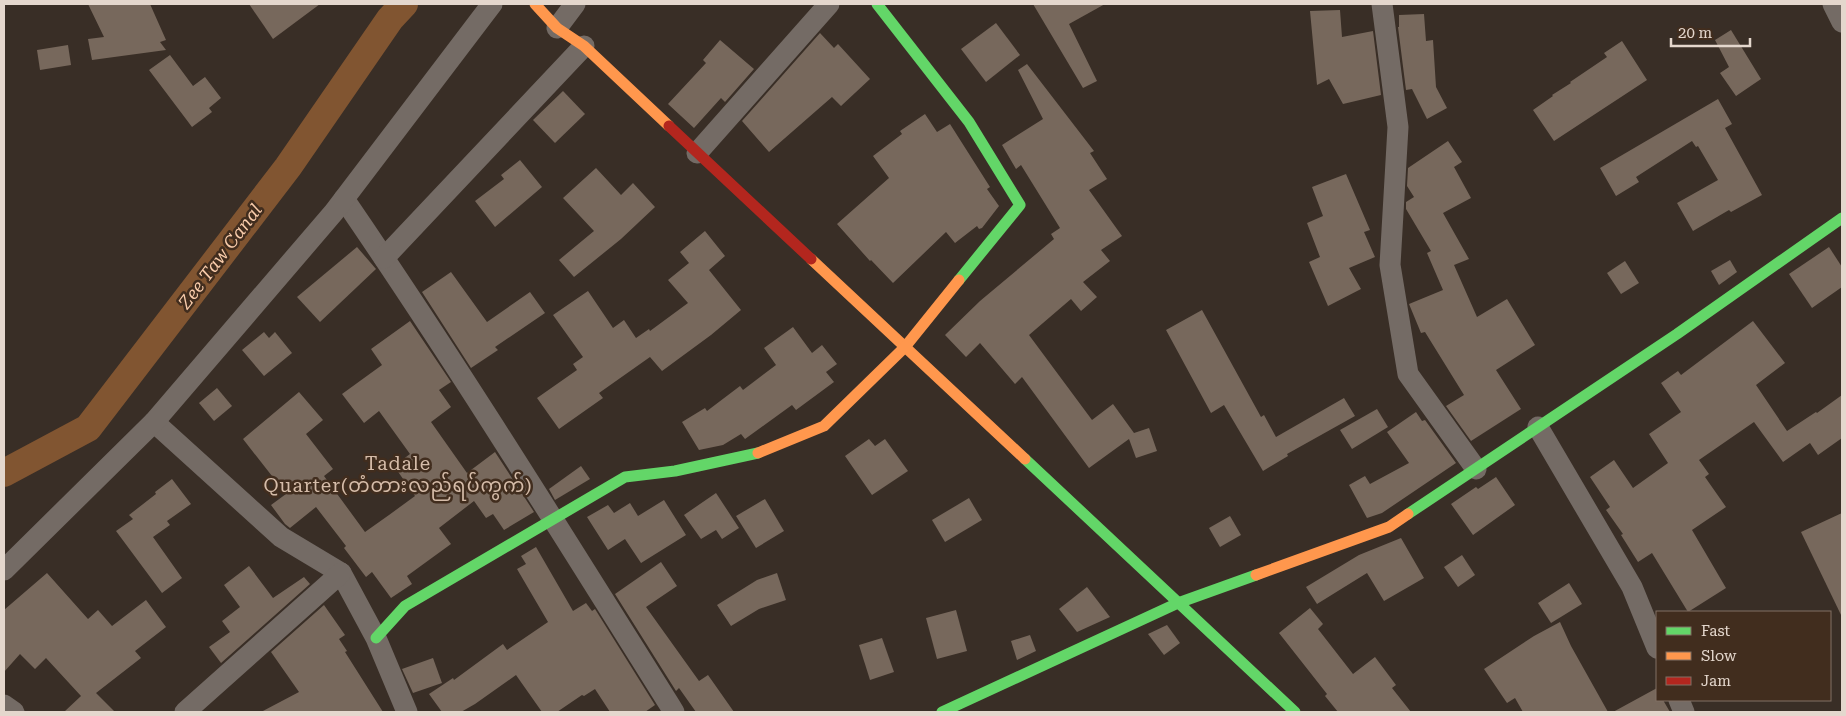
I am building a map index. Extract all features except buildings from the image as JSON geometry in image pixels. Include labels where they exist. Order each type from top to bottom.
[{"type":"street","points":[[4,570],[154,422],[344,199],[492,4]]},
{"type":"street","points":[[535,4],[557,28],[584,46],[1295,712]]},
{"type":"street","points":[[557,28],[575,4]]},
{"type":"street","points":[[697,153],[829,4]]},
{"type":"street","points":[[376,638],[405,606],[625,477],[675,471],[758,453],[824,426],[905,347],[1020,205],[969,122],[877,4]]},
{"type":"street","points":[[1382,4],[1398,127],[1390,265],[1408,374],[1476,469]]},
{"type":"street","points":[[1833,4],[1842,22]]},
{"type":"street","points":[[384,258],[584,46]]},
{"type":"street","points":[[344,199],[553,519],[674,712]]},
{"type":"street","points":[[942,712],[1178,603],[1389,527],[1677,334],[1842,218]]},
{"type":"street","points":[[154,422],[281,537],[341,574],[376,638],[406,712]]},
{"type":"street","points":[[1538,427],[1632,587],[1656,646]]},
{"type":"street","points":[[184,712],[341,574]]},
{"type":"street","points":[[4,705],[14,712]]},
{"type":"waterway","name":"Zee Taw Canal","points":[[4,473],[88,428],[288,167],[390,19],[404,4]]},
{"type":"traffic: fast","points":[[877,4],[969,122],[1020,205],[959,280]]},
{"type":"traffic: fast","points":[[1408,514],[1677,334],[1842,218]]},
{"type":"traffic: fast","points":[[376,638],[405,606],[625,477],[675,471],[758,453]]},
{"type":"traffic: fast","points":[[1025,459],[1295,712]]},
{"type":"traffic: fast","points":[[942,712],[1178,603],[1256,575]]},
{"type":"traffic: slow","points":[[535,4],[557,28],[584,46],[669,126]]},
{"type":"traffic: slow","points":[[811,259],[1025,459]]},
{"type":"traffic: slow","points":[[758,453],[824,426],[905,347],[959,280]]},
{"type":"traffic: slow","points":[[1256,575],[1389,527],[1408,514]]},
{"type":"traffic: jam","points":[[669,126],[811,259]]},
{"type":"district","name":"Tadale Quarter(တံတားလည်ရပ်ကွက်)","points":[[398,474]]}]
